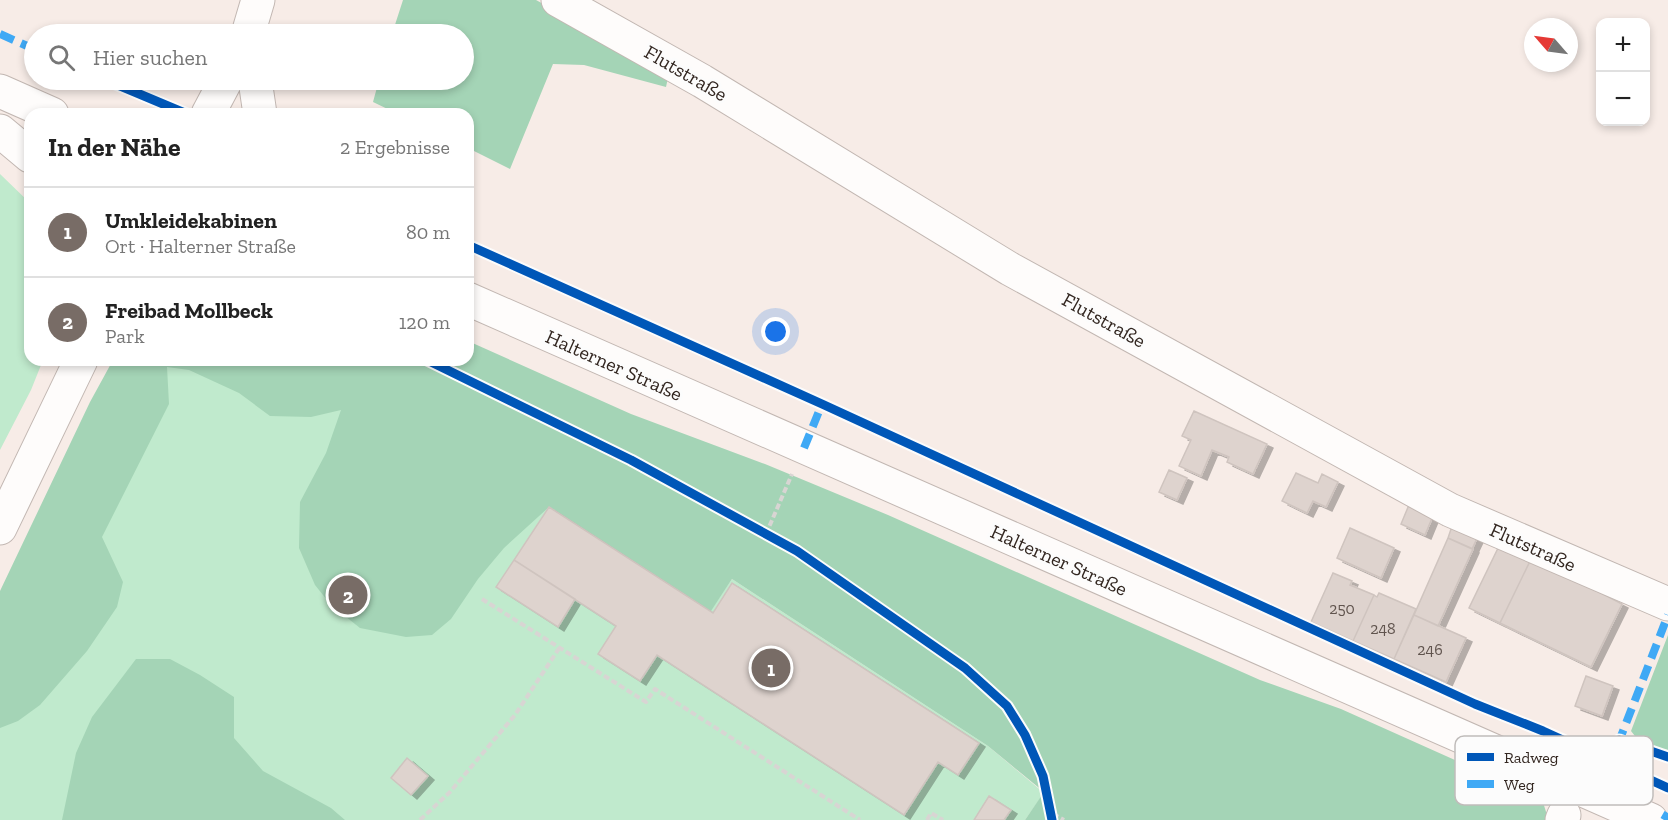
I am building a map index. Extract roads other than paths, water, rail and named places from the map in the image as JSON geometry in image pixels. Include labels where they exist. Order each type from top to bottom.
[{"type":"street","points":[[251,24],[258,0]]},
{"type":"street","name":"Flutstraße","points":[[558,0],[702,81],[1010,269],[1440,505],[1557,558],[1668,604]]},
{"type":"street","points":[[211,108],[221,90]]},
{"type":"street","points":[[256,90],[259,108]]},
{"type":"street","points":[[0,91],[38,108]]},
{"type":"street","points":[[0,131],[24,151]]},
{"type":"street","name":"Halterner Straße","points":[[474,302],[1460,736]]},
{"type":"street","points":[[0,528],[78,366]]},
{"type":"street","name":"Halterner Straße","points":[[1617,805],[1651,820]]},
{"type":"place","name":"Freibad Mollbeck","points":[[348,595]]},
{"type":"place","name":"Umkleidekabinen","points":[[771,668]]}]
